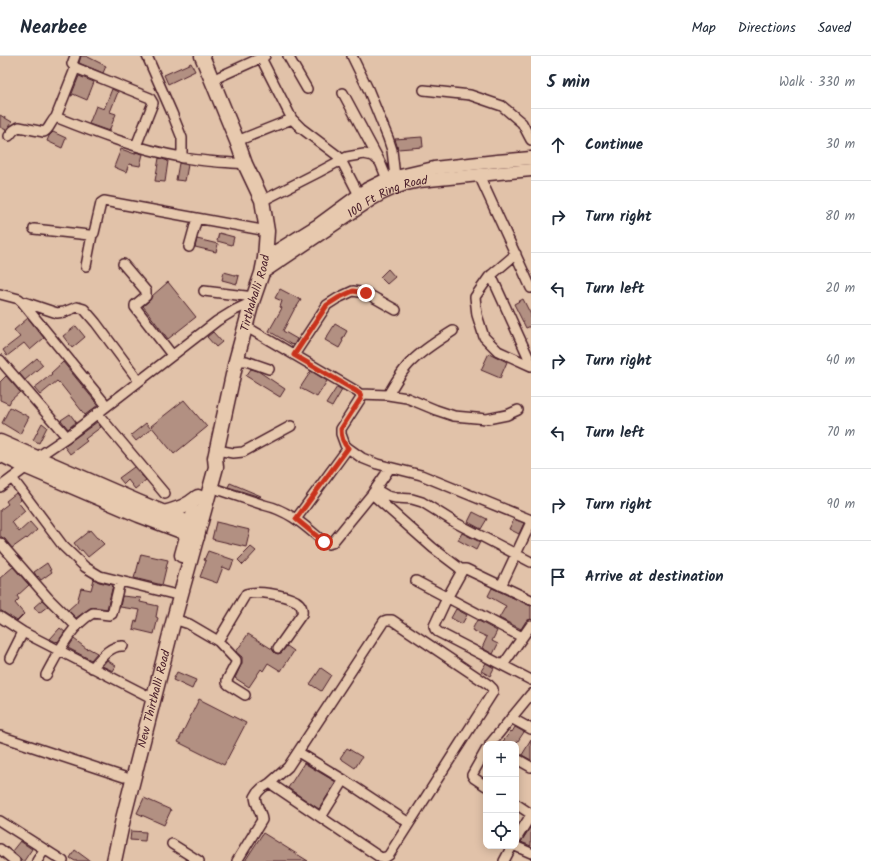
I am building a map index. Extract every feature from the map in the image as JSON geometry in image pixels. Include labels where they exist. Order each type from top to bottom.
[{"type":"highway","name":"Tirthahalli Road","points":[[193,531],[216,467],[216,454],[236,361],[245,326],[262,273],[265,258],[267,230],[262,201],[245,164],[202,56]]},
{"type":"highway","points":[[0,442],[32,463],[139,515],[166,520],[193,531]]},
{"type":"highway","points":[[0,454],[32,463]]},
{"type":"highway","points":[[104,861],[124,777],[183,554],[193,531],[198,497],[209,466],[216,454]]},
{"type":"highway","points":[[166,520],[198,497]]},
{"type":"highway","points":[[166,520],[181,545],[183,554]]},
{"type":"highway","name":"New Thirthalli Road","points":[[114,861],[174,619],[193,531]]},
{"type":"main road","name":"100 Ft Ring Road","points":[[265,258],[318,225],[367,189],[391,178],[434,168],[531,158]]},
{"type":"main road","name":"100 Ft Ring Road","points":[[262,273],[372,198],[385,191],[406,183],[419,181],[531,170]]},
{"type":"street","points":[[75,56],[72,64],[76,68],[152,100],[153,103],[136,146]]},
{"type":"street","points":[[147,56],[182,138],[182,158]]},
{"type":"street","points":[[288,56],[307,89]]},
{"type":"street","points":[[352,56],[368,89],[392,150],[391,178]]},
{"type":"street","points":[[212,80],[260,58],[292,119],[301,128],[338,156],[359,195]]},
{"type":"street","points":[[9,136],[18,127],[44,132],[48,130],[52,120],[56,117],[76,68]]},
{"type":"street","points":[[424,90],[470,95],[502,106],[522,123],[531,140]]},
{"type":"street","points":[[343,93],[380,162],[391,178]]},
{"type":"street","points":[[56,117],[103,136],[182,158],[245,164]]},
{"type":"street","points":[[237,141],[292,119]]},
{"type":"street","points":[[262,201],[347,156],[364,154],[373,156],[380,162]]},
{"type":"street","points":[[479,175],[531,288]]},
{"type":"street","points":[[86,266],[92,235],[94,233],[101,203],[104,201],[267,230]]},
{"type":"street","points":[[189,247],[197,218]]},
{"type":"street","points":[[34,229],[92,235]]},
{"type":"street","points":[[516,254],[491,275],[475,296],[484,337],[498,351],[531,366]]},
{"type":"street","points":[[123,264],[146,291],[146,296],[135,305],[136,309],[172,355]]},
{"type":"street","points":[[491,275],[531,363]]},
{"type":"street","points":[[204,291],[253,300]]},
{"type":"street","points":[[294,355],[327,305],[353,291],[366,293],[396,310]]},
{"type":"street","points":[[0,294],[19,299],[57,313],[77,308],[84,309],[139,381]]},
{"type":"street","points":[[0,487],[216,321],[253,300]]},
{"type":"street","points":[[21,301],[107,406]]},
{"type":"street","points":[[245,326],[360,394],[388,395],[407,398],[454,416],[487,419],[507,415],[518,410]]},
{"type":"street","points":[[388,395],[411,361],[427,348],[453,331]]},
{"type":"street","points":[[0,360],[67,437]]},
{"type":"street","points":[[236,361],[246,361],[269,369]]},
{"type":"street","points":[[360,394],[361,398],[341,429],[343,440],[348,448],[362,458],[377,464],[420,475],[531,521],[501,586]]},
{"type":"street","points":[[97,413],[165,494]]},
{"type":"street","points":[[216,454],[243,452],[291,426]]},
{"type":"street","points":[[296,519],[348,448]]},
{"type":"street","points":[[210,487],[273,507],[284,512],[296,519],[328,544],[332,543],[374,491],[390,468]]},
{"type":"street","points":[[12,478],[63,546],[85,568],[100,576],[173,594]]},
{"type":"street","points":[[374,491],[396,498],[412,499],[422,502],[456,524],[531,562]]},
{"type":"street","points":[[374,491],[433,548],[462,570],[466,569],[531,600]]},
{"type":"street","points":[[0,543],[48,598],[76,626]]},
{"type":"street","points":[[462,570],[434,626],[435,630],[531,680]]},
{"type":"street","points":[[46,675],[76,626],[94,613],[112,614],[120,581]]},
{"type":"street","points":[[416,581],[522,637]]},
{"type":"street","points":[[218,640],[246,594],[256,592],[281,596],[296,601],[301,606],[302,614],[278,648]]},
{"type":"street","points":[[0,616],[23,632],[146,695]]},
{"type":"street","points":[[174,619],[189,624],[218,640],[236,660],[227,683],[245,695]]},
{"type":"street","points":[[237,861],[262,820],[255,797],[258,792],[288,767],[384,621],[392,620],[493,689],[493,692],[389,855],[386,857],[381,858],[270,783]]},
{"type":"street","points":[[503,665],[531,625]]},
{"type":"street","points":[[10,658],[23,632]]},
{"type":"street","points":[[92,668],[112,649],[123,646]]},
{"type":"street","points":[[492,741],[531,694]]},
{"type":"street","points":[[511,718],[531,729]]},
{"type":"street","points":[[0,736],[124,777]]},
{"type":"street","points":[[298,752],[409,823]]},
{"type":"street","points":[[483,755],[472,775],[483,784]]},
{"type":"street","points":[[519,760],[531,767]]},
{"type":"street","points":[[320,817],[344,780]]},
{"type":"street","points":[[519,806],[531,814],[519,834]]},
{"type":"street","points":[[0,821],[63,861]]},
{"type":"street","points":[[172,844],[199,861]]},
{"type":"street","points":[[519,848],[531,853]]},
{"type":"street","points":[[0,849],[15,861]]},
{"type":"street","points":[[504,861],[510,849]]},
{"type":"street","points":[[37,861],[44,850]]},
{"type":"building","points":[[81,56],[86,56],[106,66],[103,73],[79,63]]},
{"type":"building","points":[[191,63],[195,71],[168,84],[164,75]]},
{"type":"building","points":[[79,76],[94,82],[87,100],[73,94],[71,96]]},
{"type":"building","points":[[112,89],[118,92],[110,112],[116,114],[109,131],[89,124],[96,106],[104,109]]},
{"type":"building","points":[[0,115],[12,122],[6,130],[0,127]]},
{"type":"building","points":[[53,132],[66,138],[62,148],[47,141]]},
{"type":"building","points":[[422,137],[423,147],[398,149],[395,139]]},
{"type":"building","points":[[121,149],[135,154],[135,152],[143,154],[140,166],[129,164],[126,172],[114,167]]},
{"type":"building","points":[[159,158],[168,161],[165,182],[155,181]]},
{"type":"building","points":[[179,163],[188,165],[185,181],[176,180]]},
{"type":"building","points":[[219,233],[234,237],[232,245],[217,241]]},
{"type":"building","points":[[197,239],[218,244],[216,252],[195,247]]},
{"type":"building","points":[[388,269],[395,277],[387,284],[380,277]]},
{"type":"building","points":[[224,272],[239,276],[237,284],[222,280]]},
{"type":"building","points":[[168,282],[196,317],[168,339],[143,306]]},
{"type":"building","points":[[280,289],[301,300],[283,331],[297,339],[294,345],[269,331],[282,308],[280,307],[282,301],[275,298]]},
{"type":"building","points":[[523,299],[531,315],[531,326],[526,328],[514,304]]},
{"type":"building","points":[[28,318],[44,338],[30,350],[24,343],[7,356],[3,350],[20,337],[14,330]]},
{"type":"building","points":[[335,324],[347,331],[339,348],[325,340]]},
{"type":"building","points":[[76,326],[85,337],[72,348],[63,336]]},
{"type":"building","points":[[213,332],[222,342],[216,347],[207,337]]},
{"type":"building","points":[[489,353],[507,362],[500,378],[481,370]]},
{"type":"building","points":[[37,358],[43,365],[25,380],[19,373]]},
{"type":"building","points":[[63,362],[98,405],[85,415],[59,382],[57,381],[40,395],[34,388],[52,374],[51,373]]},
{"type":"building","points":[[251,369],[258,371],[285,389],[280,397],[246,376]]},
{"type":"building","points":[[311,371],[327,381],[317,397],[300,388]]},
{"type":"building","points":[[6,376],[20,392],[11,400],[9,404],[0,400],[0,382]]},
{"type":"building","points":[[337,387],[342,390],[332,407],[326,404]]},
{"type":"building","points":[[184,400],[207,427],[174,454],[151,426]]},
{"type":"building","points":[[10,407],[29,417],[20,434],[2,423]]},
{"type":"building","points":[[70,414],[76,422],[68,429],[61,420]]},
{"type":"building","points":[[97,422],[101,427],[85,439],[87,441],[70,454],[64,446]]},
{"type":"building","points":[[42,423],[47,427],[39,443],[33,440]]},
{"type":"building","points":[[146,423],[151,429],[136,441],[131,435]]},
{"type":"building","points":[[134,467],[146,480],[135,489],[128,480],[124,484],[119,478]]},
{"type":"building","points":[[230,483],[261,496],[260,497],[228,487]]},
{"type":"building","points":[[16,493],[21,500],[18,502],[25,511],[12,522],[19,532],[30,522],[37,530],[27,539],[26,538],[12,548],[5,539],[0,536],[0,510],[8,504],[6,501]]},
{"type":"building","points":[[473,512],[487,519],[481,529],[468,522]]},
{"type":"building","points":[[514,519],[524,523],[519,534],[509,529]]},
{"type":"building","points":[[216,522],[250,530],[246,547],[212,539]]},
{"type":"building","points":[[90,530],[104,544],[88,557],[82,550],[80,551],[74,543]]},
{"type":"building","points":[[462,533],[480,542],[476,550],[458,540]]},
{"type":"building","points":[[251,547],[256,551],[243,565],[238,560]]},
{"type":"building","points":[[208,551],[234,560],[230,570],[223,567],[217,583],[200,577]]},
{"type":"building","points":[[141,554],[168,560],[162,585],[134,578]]},
{"type":"building","points":[[47,563],[52,572],[41,580],[34,572]]},
{"type":"building","points":[[13,567],[29,585],[17,596],[19,599],[15,603],[24,614],[17,621],[0,610],[0,578]]},
{"type":"building","points":[[94,579],[99,582],[113,585],[107,609],[94,607],[90,608],[76,618],[68,610],[77,602],[81,588],[91,590]]},
{"type":"building","points":[[492,588],[531,606],[531,619],[526,621],[521,629],[499,618],[506,606],[488,596]]},
{"type":"building","points":[[122,596],[141,598],[140,602],[158,606],[156,617],[158,618],[154,634],[133,629],[135,621],[137,622],[140,610],[120,607]]},
{"type":"building","points":[[42,600],[48,606],[39,613],[34,607]]},
{"type":"building","points":[[456,609],[467,615],[462,624],[451,618]]},
{"type":"building","points":[[477,620],[497,631],[492,641],[498,644],[493,654],[482,648],[487,637],[472,630]]},
{"type":"building","points":[[60,628],[65,632],[58,642],[50,639]]},
{"type":"building","points":[[248,634],[272,649],[275,653],[281,653],[287,646],[294,651],[281,671],[268,663],[263,671],[261,669],[249,687],[235,678],[242,663],[242,657],[236,652]]},
{"type":"building","points":[[74,639],[87,649],[88,648],[97,653],[91,660],[68,648]]},
{"type":"building","points":[[107,660],[116,666],[113,671],[102,666]]},
{"type":"building","points":[[486,663],[494,668],[490,676],[481,671]]},
{"type":"building","points":[[321,668],[331,675],[321,691],[310,684]]},
{"type":"building","points":[[177,672],[196,680],[192,689],[173,680]]},
{"type":"building","points":[[199,699],[246,723],[224,765],[178,742]]},
{"type":"building","points":[[515,727],[524,732],[518,741],[503,741],[511,731],[512,732]]},
{"type":"building","points":[[531,740],[531,760],[522,755]]},
{"type":"building","points":[[347,748],[362,757],[355,768],[340,758]]},
{"type":"building","points":[[304,763],[336,782],[319,809],[288,788]]},
{"type":"building","points":[[144,798],[171,810],[164,825],[137,813]]},
{"type":"building","points":[[531,826],[531,846],[521,842]]},
{"type":"building","points":[[131,831],[146,832],[145,841],[130,840]]},
{"type":"building","points":[[263,833],[308,861],[245,861]]},
{"type":"building","points":[[20,841],[32,849],[24,861],[21,861],[12,851]]},
{"type":"building","points":[[75,850],[90,861],[75,861],[70,858]]},
{"type":"route","points":[[324,542],[296,519],[348,448],[343,440],[341,429],[361,398],[360,394],[356,391],[294,355],[327,305],[353,291],[366,293]]}]
